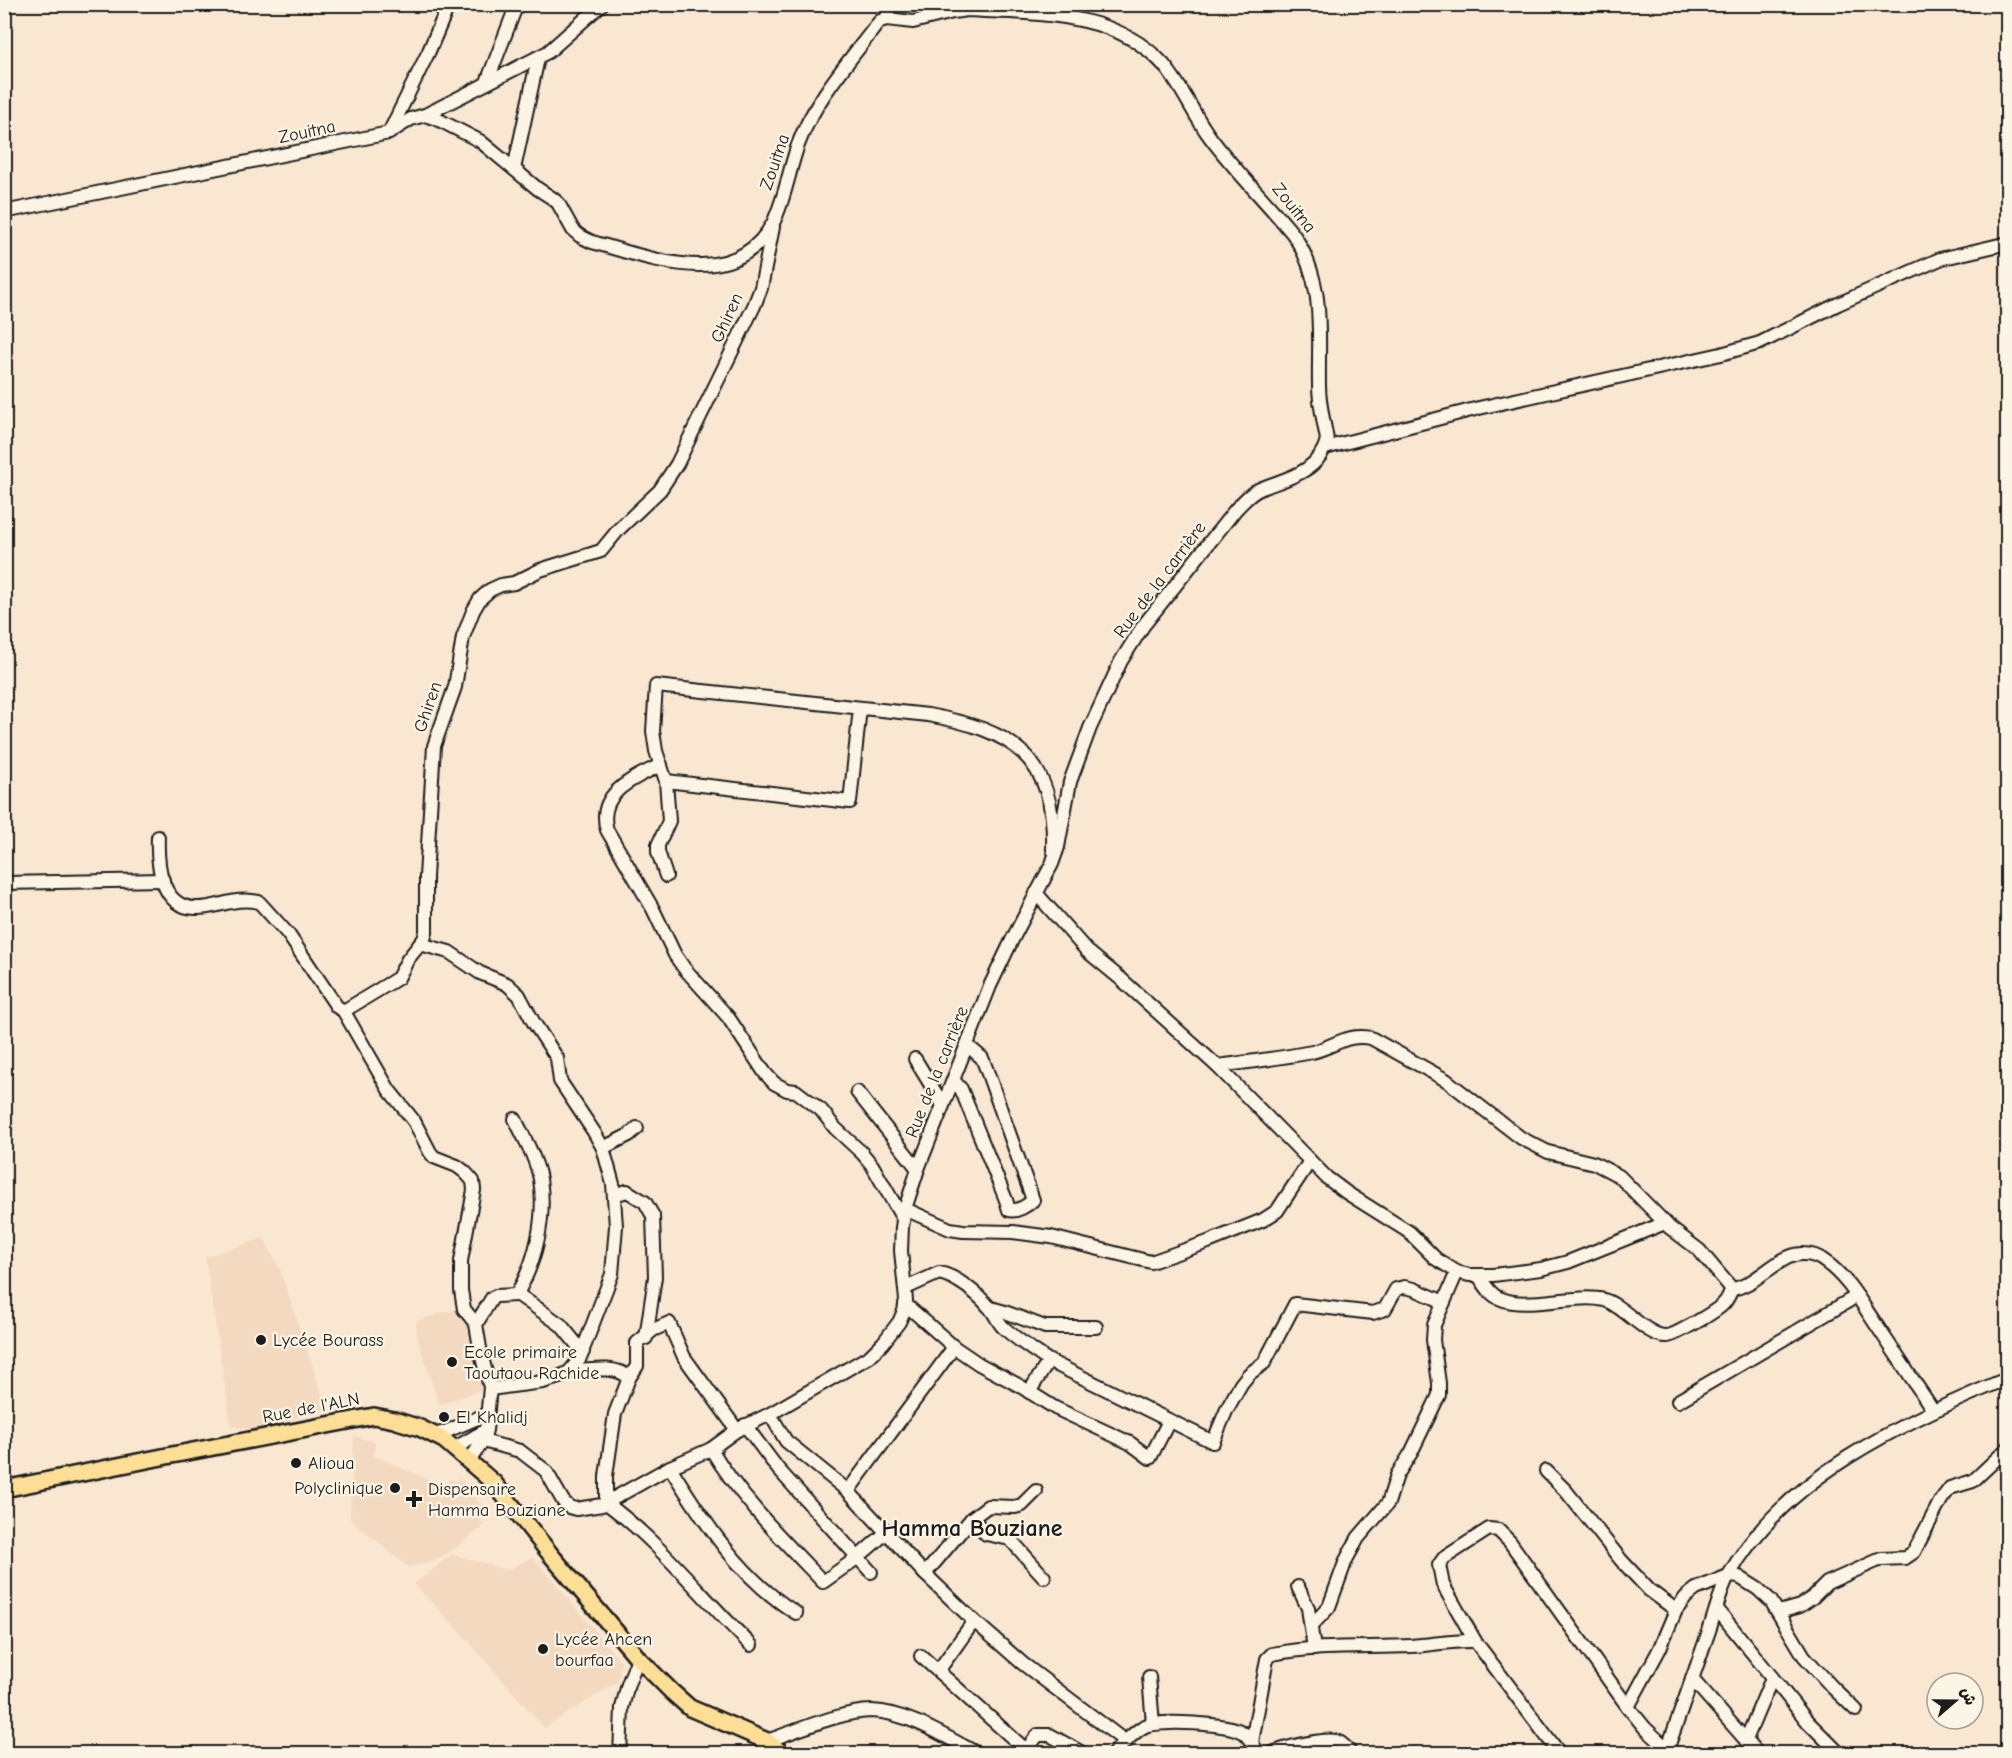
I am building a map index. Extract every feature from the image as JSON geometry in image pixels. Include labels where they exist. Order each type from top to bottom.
[{"type":"main road","name":"Rue de l'ALN","points":[[4,1489],[374,1416],[394,1420],[444,1440],[494,1483],[638,1658],[690,1708],[767,1741],[783,1754]]},
{"type":"street","points":[[388,133],[429,51],[448,4]]},
{"type":"street","points":[[487,82],[517,4]]},
{"type":"street","points":[[425,116],[548,52],[602,4]]},
{"type":"street","points":[[887,19],[890,4]]},
{"type":"street","name":"Zouitna","points":[[4,212],[388,133],[411,119],[425,116],[437,119],[480,141],[558,203],[573,230],[580,236],[592,242],[684,265],[709,266],[737,259],[767,232],[774,220],[798,144],[809,120],[839,72],[880,21],[887,19],[913,22],[967,10],[1066,17],[1116,30],[1136,40],[1152,53],[1176,82],[1213,142],[1270,206],[1302,247],[1311,268],[1320,316],[1319,386],[1327,440],[1325,448]]},
{"type":"street","points":[[514,169],[538,58]]},
{"type":"street","name":"Ghiren","points":[[343,1010],[398,978],[426,932],[426,877],[434,746],[455,687],[463,637],[473,611],[480,599],[490,590],[514,583],[548,567],[601,551],[619,529],[660,490],[677,464],[754,306],[761,288],[774,220]]},
{"type":"street","points":[[1325,448],[1479,408],[1721,354],[1760,343],[1838,304],[1940,259],[2007,243]]},
{"type":"street","name":"Rue de la carrière","points":[[482,1436],[520,1451],[546,1471],[563,1501],[569,1507],[576,1509],[606,1503],[670,1467],[711,1449],[741,1427],[770,1414],[870,1356],[883,1343],[899,1322],[905,1304],[906,1287],[901,1251],[904,1214],[918,1169],[990,986],[1051,866],[1058,847],[1074,767],[1112,680],[1143,626],[1248,496],[1260,488],[1293,478],[1312,466],[1325,448]]},
{"type":"street","points":[[666,876],[658,852],[658,845],[669,821],[666,781],[656,751],[653,731],[656,686],[928,715],[964,722],[1001,736],[1021,750],[1037,772],[1047,800],[1053,832],[1051,866]]},
{"type":"street","points":[[666,781],[850,801],[860,708]]},
{"type":"street","points":[[661,765],[637,776],[621,787],[611,798],[603,819],[607,830],[653,909],[675,955],[728,1017],[765,1073],[774,1083],[787,1090],[796,1091],[821,1110],[835,1128],[872,1165],[904,1214],[950,1229],[972,1232],[1013,1232],[1051,1237],[1119,1252],[1151,1262],[1263,1220],[1277,1211],[1310,1161]]},
{"type":"street","points":[[158,837],[158,856],[163,880],[171,897],[180,905],[194,908],[237,900],[259,902],[288,934],[337,1007],[343,1010],[389,1090],[414,1121],[430,1152],[434,1157],[457,1166],[473,1181],[474,1190],[461,1261],[461,1290],[464,1309],[476,1324],[490,1389],[482,1436],[469,1461]]},
{"type":"street","points":[[4,883],[163,880]]},
{"type":"street","points":[[1036,893],[1087,951],[1218,1066],[1327,1178],[1409,1232],[1436,1259],[1457,1272],[1478,1275],[1541,1269],[1569,1262],[1665,1223]]},
{"type":"street","points":[[420,944],[449,952],[480,974],[507,984],[519,995],[557,1058],[560,1081],[603,1148],[614,1195],[616,1226],[612,1274],[583,1352],[569,1372]]},
{"type":"street","points":[[1218,1066],[1314,1051],[1342,1039],[1362,1036],[1371,1038],[1446,1080],[1534,1146],[1548,1152],[1594,1163],[1619,1176],[1665,1223],[1700,1250],[1732,1288]]},
{"type":"street","points":[[954,1081],[961,1089],[1009,1210],[1013,1211],[1027,1206],[1033,1200],[986,1068],[982,1058],[968,1046]]},
{"type":"street","points":[[915,1059],[943,1105]]},
{"type":"street","points":[[857,1092],[918,1169]]},
{"type":"street","points":[[515,1119],[540,1178],[541,1198],[536,1249],[516,1295]]},
{"type":"street","points":[[603,1148],[629,1135],[637,1128]]},
{"type":"street","points":[[614,1195],[627,1191],[632,1193],[645,1202],[653,1216],[655,1277],[646,1338]]},
{"type":"street","points":[[1732,1288],[1743,1286],[1787,1258],[1800,1253],[1823,1260],[1839,1274],[1857,1296],[1933,1410]]},
{"type":"street","points":[[1311,1626],[1329,1607],[1346,1560],[1358,1538],[1388,1503],[1397,1475],[1411,1453],[1439,1395],[1440,1383],[1433,1340],[1434,1325],[1457,1272]]},
{"type":"street","points":[[906,1287],[939,1273],[944,1274],[975,1294],[991,1308],[1000,1324],[1018,1340],[1049,1361],[1213,1442],[1231,1401],[1249,1374],[1264,1363],[1295,1304],[1373,1313],[1385,1309],[1396,1289],[1404,1287],[1444,1302]]},
{"type":"street","points":[[1478,1275],[1497,1298],[1510,1302],[1605,1300],[1653,1332],[1666,1336],[1679,1331],[1724,1304],[1732,1288]]},
{"type":"street","points":[[476,1324],[492,1298],[520,1296],[555,1320],[583,1352]]},
{"type":"street","points":[[1678,1401],[1857,1296]]},
{"type":"street","points":[[905,1304],[954,1347],[979,1365],[1055,1408],[1130,1443],[1150,1458],[1169,1421]]},
{"type":"street","points":[[991,1308],[1045,1327],[1096,1327]]},
{"type":"street","points":[[751,1645],[721,1617],[644,1533],[606,1503],[606,1476],[615,1414],[629,1378],[637,1366],[638,1343],[653,1330],[669,1323],[684,1357],[741,1427],[871,1572]]},
{"type":"street","points":[[848,1491],[954,1347]]},
{"type":"street","points":[[1029,1392],[1049,1361]]},
{"type":"street","points":[[490,1389],[543,1382],[569,1372],[603,1369],[625,1373],[629,1378]]},
{"type":"street","points":[[1560,1754],[1475,1641],[1443,1585],[1439,1565],[1444,1558],[1490,1529],[1498,1530],[1510,1542],[1628,1707],[1645,1728],[1670,1750],[1728,1576],[1759,1532],[1786,1505],[1824,1474],[1873,1442],[1933,1410],[1999,1382],[2007,1381]]},
{"type":"street","points":[[433,1435],[487,1414]]},
{"type":"street","points":[[770,1414],[786,1442],[848,1491],[925,1574],[975,1621],[1022,1663],[1126,1742]]},
{"type":"street","points":[[453,1449],[482,1436]]},
{"type":"street","points":[[1779,1612],[1800,1606],[1827,1583],[1881,1560],[1905,1558],[1914,1552],[1941,1500],[1950,1488],[1973,1482],[2007,1448]]},
{"type":"street","points":[[711,1449],[725,1473],[753,1508],[823,1582],[857,1558],[887,1532]]},
{"type":"street","points":[[670,1467],[708,1526],[747,1574],[779,1603],[796,1613]]},
{"type":"street","points":[[1546,1471],[1566,1491],[1621,1560],[1649,1590],[1676,1610]]},
{"type":"street","points":[[925,1574],[972,1518],[988,1506],[1015,1507],[1022,1504],[1036,1491]]},
{"type":"street","points":[[972,1518],[986,1534],[1010,1539],[1044,1577]]},
{"type":"street","points":[[1628,1707],[1659,1650],[1676,1610],[1696,1589],[1728,1576],[1739,1577],[1771,1601],[1804,1656],[1856,1710]]},
{"type":"street","points":[[1298,1587],[1308,1608],[1314,1649]]},
{"type":"street","points":[[1717,1609],[1808,1722],[1840,1754]]},
{"type":"street","points":[[938,1671],[975,1621]]},
{"type":"street","points":[[1252,1742],[1268,1659],[1272,1654],[1314,1649],[1414,1646],[1460,1640],[1475,1641]]},
{"type":"street","points":[[921,1656],[1023,1752],[1038,1735],[1050,1735],[1084,1754]]},
{"type":"street","points":[[620,1754],[622,1708],[638,1658]]},
{"type":"street","points":[[1149,1677],[1153,1724]]},
{"type":"street","points":[[1746,1740],[1772,1677]]},
{"type":"street","points":[[1692,1679],[1758,1754]]},
{"type":"street","points":[[767,1741],[851,1713],[873,1711],[915,1723],[978,1754]]},
{"type":"street","points":[[1113,1754],[1136,1731],[1153,1724],[1181,1723],[1232,1728],[1243,1732],[1252,1742],[1258,1754]]},
{"type":"street","points":[[1270,1754],[1279,1749],[1331,1741],[1338,1742],[1351,1754]]},
{"type":"shaded area","name":"Lycée Bourass","points":[[264,1238],[280,1270],[327,1409],[253,1430],[231,1426],[205,1257]]},
{"type":"shaded area","name":"Ecole primaire Taoutaou Rachide","points":[[458,1308],[466,1317],[486,1388],[439,1405],[417,1336],[416,1321]]},
{"type":"shaded area","name":"Dispensaire Hamma Bouziane","points":[[354,1436],[375,1442],[374,1456],[444,1486],[451,1479],[456,1481],[459,1477],[485,1511],[478,1516],[484,1526],[456,1548],[432,1562],[408,1567],[350,1519]]},
{"type":"shaded area","name":"Lycée Ahcen bourfaa","points":[[452,1554],[507,1570],[533,1557],[621,1662],[618,1682],[544,1728],[465,1637],[414,1584]]},
{"type":"place","name":"Lycée Bourass","points":[[261,1340]]},
{"type":"place","name":"Ecole primaire Taoutaou Rachide","points":[[452,1362]]},
{"type":"place","name":"El Khalidj","points":[[444,1417]]},
{"type":"place","name":"Alioua","points":[[296,1463]]},
{"type":"place","name":"Polyclinique","points":[[395,1488]]},
{"type":"place","name":"Dispensaire Hamma Bouziane","points":[[414,1499]]},
{"type":"place","name":"Lycée Ahcen bourfaa","points":[[543,1649]]},
{"type":"district","name":"Hamma Bouziane","points":[[972,1528]]}]
